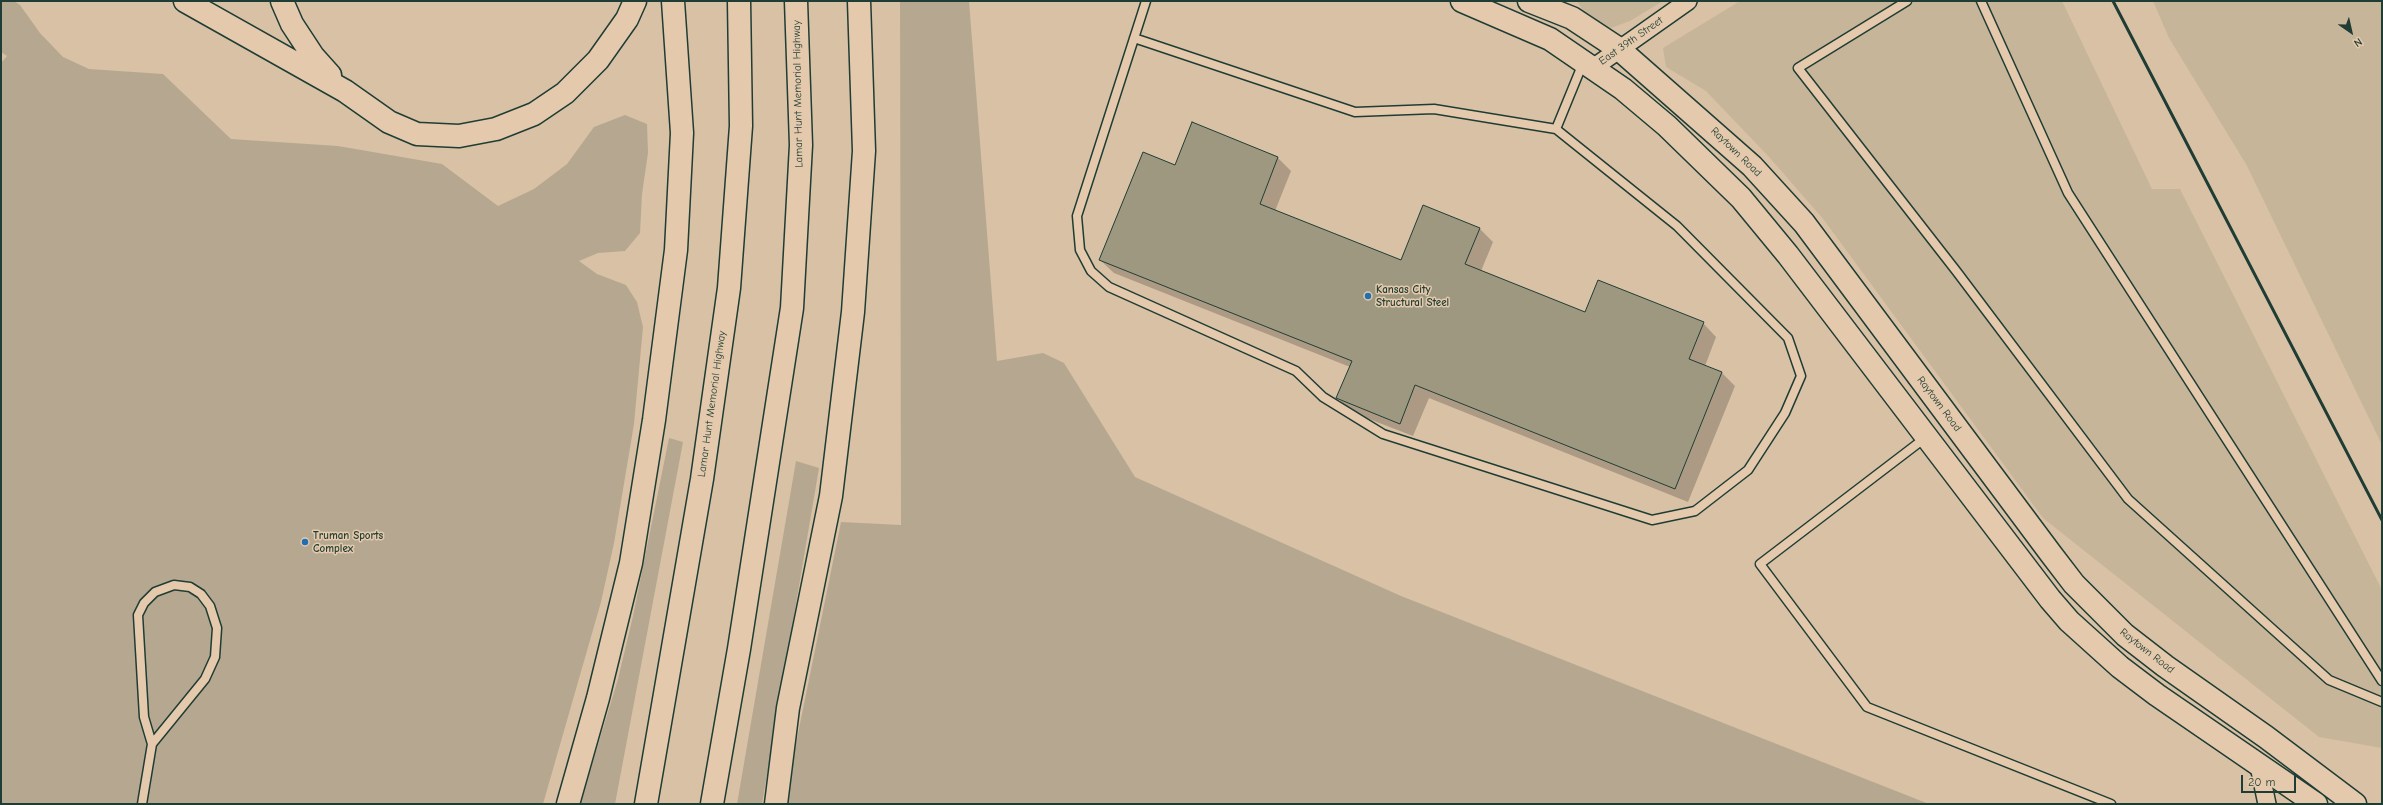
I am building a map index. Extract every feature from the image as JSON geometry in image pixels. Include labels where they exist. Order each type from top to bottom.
[{"type":"main road","points":[[185,1],[345,91],[389,122],[416,134],[459,136],[496,129],[534,114],[565,93],[598,60],[627,19],[635,1]]},
{"type":"main road","points":[[282,1],[292,24],[313,56],[345,91]]},
{"type":"main road","points":[[568,804],[598,698],[631,563],[654,420],[676,250],[682,133],[672,1]]},
{"type":"main road","name":"Lamar Hunt Memorial Highway","points":[[646,804],[702,479],[729,288],[741,126],[738,1]]},
{"type":"main road","name":"Lamar Hunt Memorial Highway","points":[[712,804],[739,649],[792,308],[801,145],[796,1]]},
{"type":"main road","points":[[776,804],[788,708],[831,496],[853,312],[864,151],[859,1]]},
{"type":"main road","points":[[1462,1],[1550,39],[1589,64],[1623,89],[1667,126],[1741,198],[1788,255],[2052,602],[2069,621],[2120,667],[2259,766],[2316,804]]},
{"type":"main road","name":"Raytown Road","points":[[1529,1],[1572,18],[1619,49],[1752,166],[1804,223],[2074,584],[2125,635],[2355,804]]},
{"type":"main road","points":[[1854,341],[1879,324]]},
{"type":"main road","points":[[2052,602],[2074,584]]},
{"type":"street","name":"East 39th Street","points":[[1589,64],[1619,49],[1688,1]]},
{"type":"street","points":[[2259,766],[2267,804]]},
{"type":"lane","points":[[1134,38],[1355,112],[1434,109],[1556,129],[1677,226],[1788,338],[1801,376],[1785,413],[1748,470],[1695,511],[1652,520],[1383,434],[1323,397],[1296,371],[1109,287],[1091,270],[1080,250],[1077,216],[1134,38],[1146,1]]},
{"type":"lane","points":[[1907,1],[1798,68],[1956,272],[2128,499],[2329,680],[2382,702]]},
{"type":"lane","points":[[1981,1],[2068,193],[2382,681]]},
{"type":"lane","points":[[1556,129],[1589,64]]},
{"type":"lane","points":[[1926,437],[1760,564],[1867,706],[2112,804]]},
{"type":"lane","points":[[142,804],[152,744],[144,717],[138,615],[144,603],[155,592],[174,585],[190,587],[201,594],[210,606],[217,628],[215,657],[205,679],[152,744]]},
{"type":"shaded area","name":"Truman Sports Complex","points":[[1,1],[14,1],[20,5],[40,33],[63,57],[89,69],[163,74],[231,139],[338,146],[442,164],[498,206],[534,189],[567,164],[594,127],[625,115],[647,124],[648,153],[642,194],[640,233],[625,251],[598,253],[579,261],[597,274],[626,285],[637,302],[643,327],[634,424],[614,543],[601,602],[543,804],[1,804],[1,63],[7,56],[1,52]]},
{"type":"shaded area","points":[[900,1],[969,1],[997,361],[1043,353],[1064,363],[1135,477],[1401,596],[1929,804],[786,804],[791,768],[841,522],[901,525]]},
{"type":"shaded area","points":[[1577,1],[1663,1],[1630,21],[1611,28],[1587,17]]},
{"type":"shaded area","points":[[1740,1],[2062,1],[2152,189],[2180,189],[2382,590],[2382,748],[2319,737],[2043,518],[1824,220],[1770,158],[1706,91],[1666,67],[1663,48]]},
{"type":"shaded area","points":[[2153,1],[2382,1],[2382,445],[2246,164],[2169,38]]},
{"type":"shaded area","points":[[669,438],[683,442],[615,804],[580,804],[618,679],[633,616]]},
{"type":"shaded area","points":[[796,461],[819,468],[762,804],[737,804]]},
{"type":"building","name":"Kansas City Structural Steel","points":[[1192,122],[1278,157],[1260,204],[1401,260],[1423,205],[1480,228],[1465,264],[1585,312],[1598,280],[1704,322],[1689,359],[1722,372],[1675,489],[1415,385],[1400,424],[1336,398],[1352,361],[1099,260],[1143,152],[1175,165]]},
{"type":"railway","points":[[2113,1],[2382,520]]},
{"type":"place","name":"Kansas City Structural Steel","points":[[1368,296]]},
{"type":"place","name":"Truman Sports Complex","points":[[305,542]]}]
